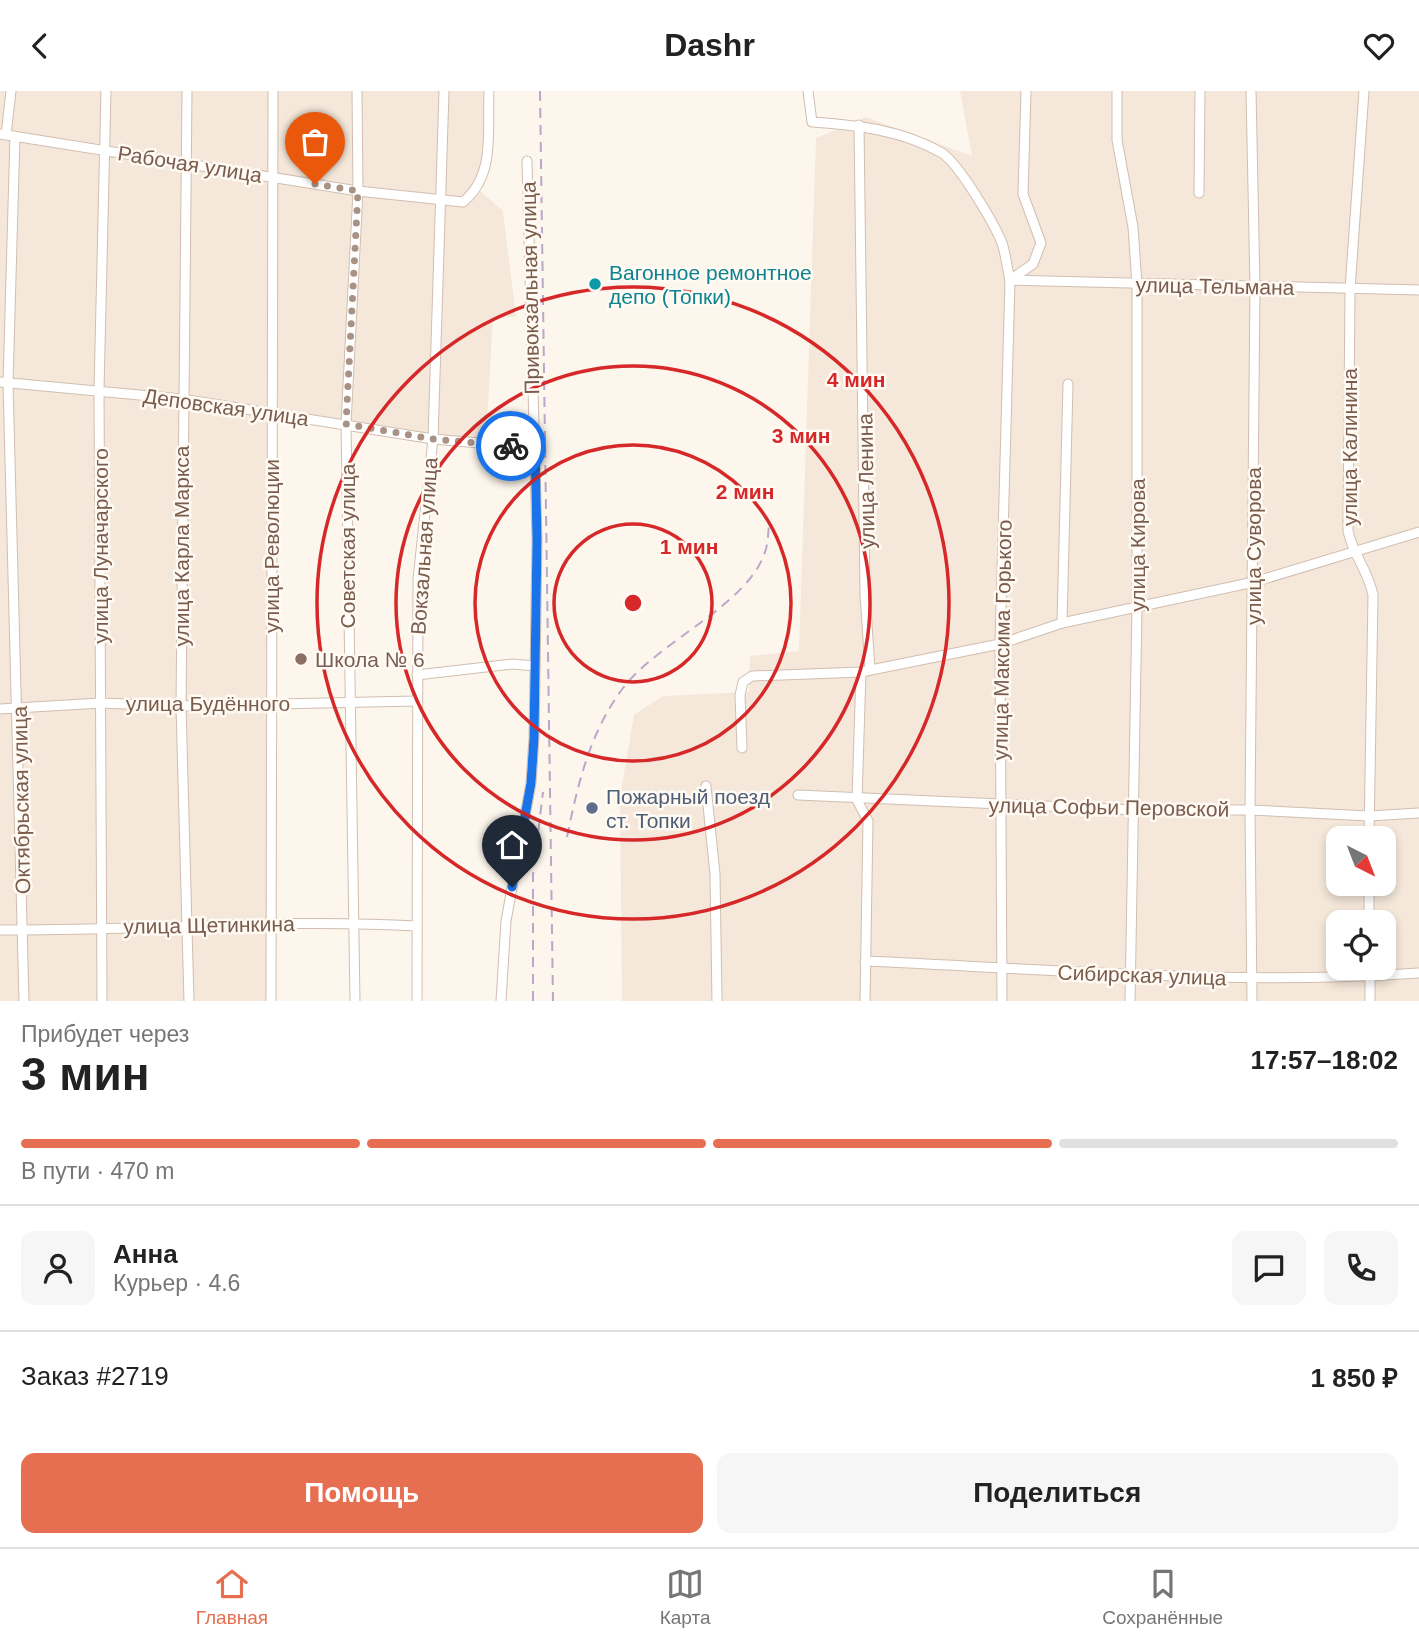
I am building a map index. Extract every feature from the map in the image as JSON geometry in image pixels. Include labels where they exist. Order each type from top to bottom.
[{"type":"street","name":"Октябрьская улица","points":[[10,91],[4,382],[19,708],[24,1001]]},
{"type":"street","name":"улица Луначарского","points":[[102,1001],[99,390],[106,91]]},
{"type":"street","name":"улица Карла Маркса","points":[[187,91],[189,164],[182,399],[181,705],[189,1001]]},
{"type":"street","name":"улица Революции","points":[[271,1001],[270,413],[273,91]]},
{"type":"street","name":"Советская улица","points":[[355,1001],[348,702],[346,424],[358,191],[357,91]]},
{"type":"street","name":"Вокзальная улица","points":[[417,1001],[418,579],[433,439],[444,91]]},
{"type":"street","name":"Рабочая улица","points":[[7,135],[358,191],[463,202],[478,189],[486,166],[489,91]]},
{"type":"street","name":"улица Максима Горького","points":[[808,91],[811,123],[859,125],[908,137],[945,155],[979,199],[996,232],[1010,280],[1000,644],[1002,1001]]},
{"type":"street","points":[[1010,280],[1033,264],[1041,243],[1023,194],[1026,91]]},
{"type":"street","name":"улица Кирова","points":[[1117,91],[1117,140],[1133,227],[1137,285],[1137,607],[1130,1001]]},
{"type":"street","points":[[1199,193],[1200,91]]},
{"type":"street","name":"улица Суворова","points":[[1251,91],[1255,286],[1250,810],[1252,1001]]},
{"type":"street","name":"улица Калинина","points":[[1364,91],[1350,289],[1348,531],[1353,553],[1364,564],[1373,594],[1369,826]]},
{"type":"street","name":"улица Ленина","points":[[859,125],[865,671],[857,800],[868,821],[865,1001]]},
{"type":"street","name":"Привокзальная улица","points":[[501,1001],[506,921],[531,783],[535,666],[535,448],[527,161]]},
{"type":"street","name":"улица Тельмана","points":[[1010,280],[1419,290]]},
{"type":"street","name":"Деповская улица","points":[[4,382],[182,399],[433,439],[535,448]]},
{"type":"street","points":[[1062,624],[1068,384]]},
{"type":"street","points":[[742,748],[740,695],[743,682],[752,676],[865,671],[1000,644],[1062,624],[1254,582],[1419,532]]},
{"type":"street","points":[[417,675],[512,664],[535,666]]},
{"type":"street","name":"улица Будённого","points":[[0,709],[100,703],[181,705],[416,701]]},
{"type":"street","points":[[706,786],[715,874],[717,1001]]},
{"type":"street","name":"улица Софьи Перовской","points":[[798,795],[857,800],[1135,810],[1250,810],[1369,816],[1419,813]]},
{"type":"street","name":"улица Щетинкина","points":[[0,930],[269,923],[417,926]]},
{"type":"street","name":"Сибирская улица","points":[[866,961],[1132,976],[1252,978],[1326,974]]},
{"type":"street","name":"Сибирская улица","points":[[1396,973],[1419,973]]},
{"type":"street","points":[[1370,980],[1370,1001]]},
{"type":"shaded area","points":[[0,91],[489,91],[486,166],[478,189],[503,211],[516,317],[493,317],[486,438],[433,439],[271,413],[273,1001],[0,1001]]},
{"type":"shaded area","points":[[960,91],[1419,91],[1419,1001],[622,1001],[620,797],[634,715],[663,696],[749,692],[750,656],[799,651],[816,138],[866,117],[972,156]]},
{"type":"railway","points":[[540,91],[553,1001]]},
{"type":"railway","points":[[567,837],[594,740],[623,688],[658,654],[741,589],[765,552],[769,525]]},
{"type":"railway","points":[[533,1001],[533,875],[543,792]]},
{"type":"way so far","points":[[315,184],[358,191],[346,424],[433,439],[511,446]]},
{"type":"place","name":"Вагонное ремонтное депо (Топки)","points":[[595,284]]},
{"type":"place","name":"Школа № 6","points":[[301,659]]},
{"type":"place","name":"Пожарный поезд ст. Топки","points":[[592,808]]},
{"type":"route","points":[[511,446],[535,448],[537,540],[531,783],[512,887]]}]
